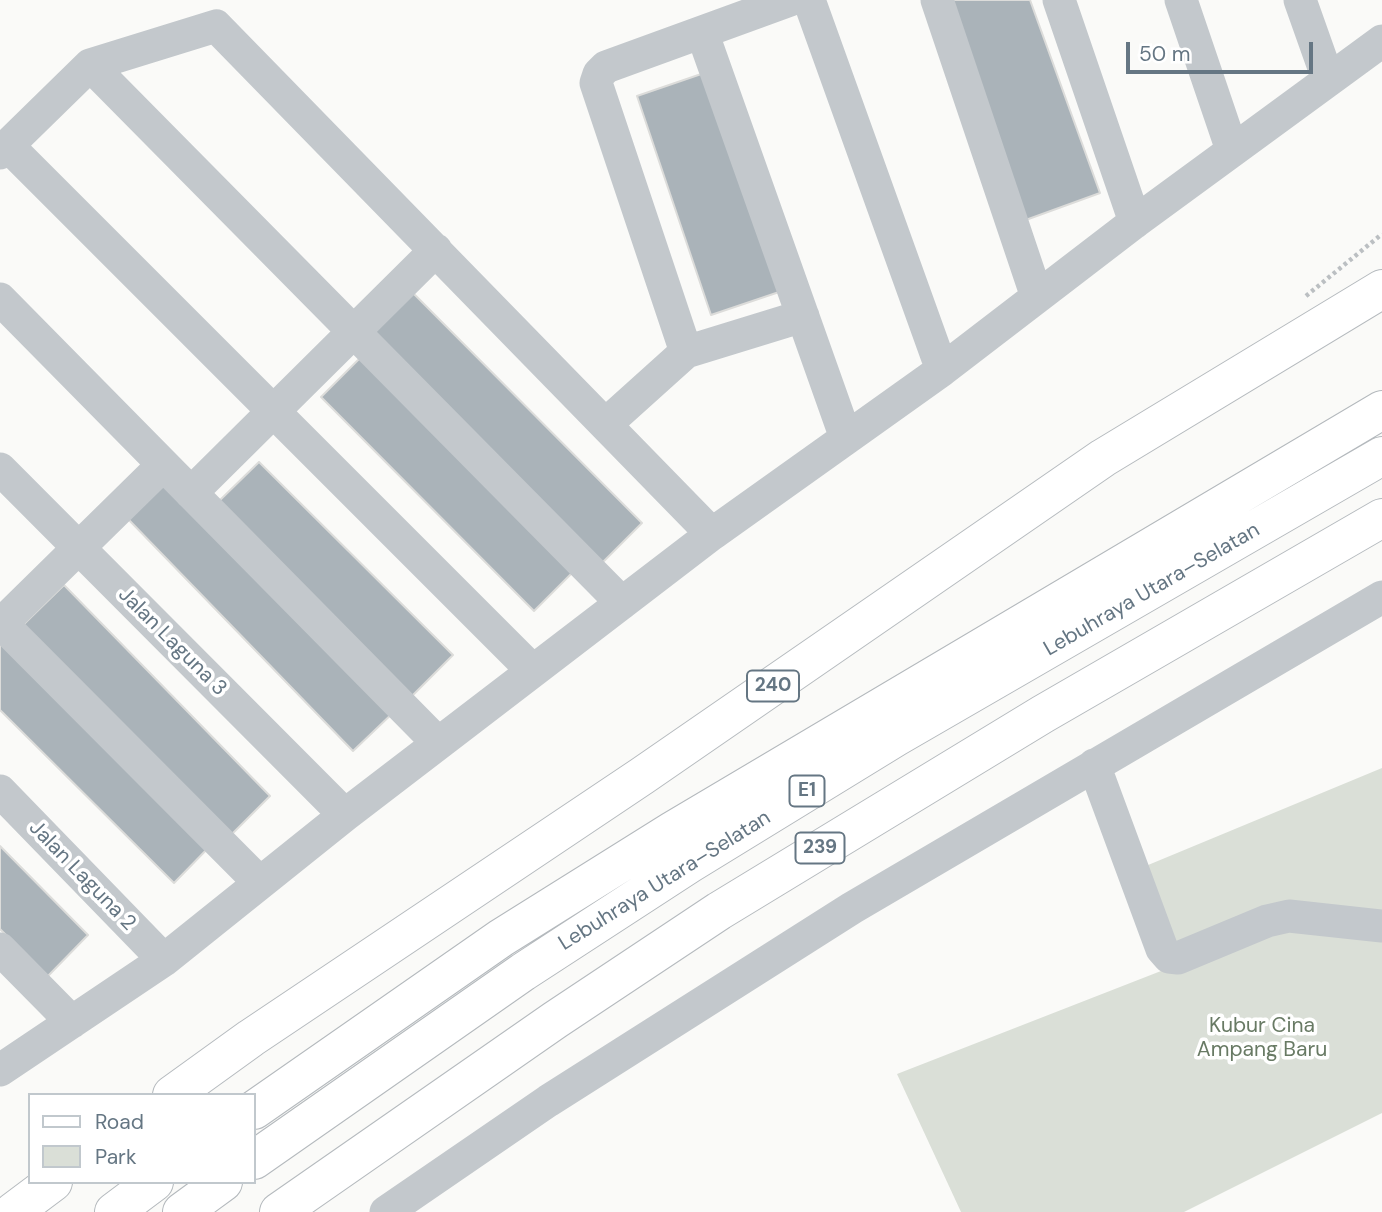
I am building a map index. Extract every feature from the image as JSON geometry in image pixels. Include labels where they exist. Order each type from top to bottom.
[{"type":"main road","name":"240","points":[[175,1093],[251,1038],[642,776],[1103,458],[1382,289]]},
{"type":"main road","name":"Lebuhraya Utara–Selatan","points":[[256,1109],[501,938],[672,831],[1382,410]]},
{"type":"main road","name":"Lebuhraya Utara–Selatan","points":[[256,1159],[523,972],[689,864],[908,730],[1382,456]]},
{"type":"main road","name":"239","points":[[279,1212],[543,1028],[729,904],[1043,713],[1382,518]]},
{"type":"main road","points":[[13,1212],[50,1184]]},
{"type":"main road","points":[[114,1212],[151,1184]]},
{"type":"main road","points":[[182,1212],[220,1184]]},
{"type":"street","points":[[686,352],[596,83],[598,74],[606,67],[790,0]]},
{"type":"street","points":[[809,0],[942,370]]},
{"type":"street","points":[[937,0],[1037,297]]},
{"type":"street","points":[[1059,0],[1135,222]]},
{"type":"street","points":[[1181,0],[1232,150]]},
{"type":"street","points":[[1300,0],[1328,79]]},
{"type":"street","points":[[533,671],[273,411],[4,149],[89,65],[216,26],[712,534]]},
{"type":"street","points":[[702,32],[846,438]]},
{"type":"street","points":[[0,1070],[164,961],[345,815],[712,534],[942,370],[1135,222],[1382,41]]},
{"type":"street","points":[[89,65],[622,603]]},
{"type":"street","points":[[191,493],[436,250]]},
{"type":"street","points":[[0,299],[438,743]]},
{"type":"street","points":[[606,424],[686,352],[803,316]]},
{"type":"street","points":[[163,465],[1,624],[260,883]]},
{"type":"street","name":"Jalan Laguna 3","points":[[0,469],[345,815]]},
{"type":"street","points":[[386,1212],[548,1101],[852,908],[1382,597]]},
{"type":"street","points":[[1094,765],[1162,949],[1169,957],[1178,958],[1267,921],[1289,916],[1382,926]]},
{"type":"street","name":"Jalan Laguna 2","points":[[0,791],[164,961]]},
{"type":"street","points":[[0,948],[72,1022]]},
{"type":"green space","name":"Kubur Cina Ampang Baru","points":[[1382,768],[1382,1113],[1184,1212],[961,1212],[897,1074],[1161,971],[1124,875]]},
{"type":"building","points":[[943,0],[1030,0],[1100,193],[1023,221]]},
{"type":"building","points":[[710,71],[785,290],[711,315],[637,96]]},
{"type":"building","points":[[412,292],[642,523],[600,565],[371,334]]},
{"type":"building","points":[[362,356],[575,570],[534,611],[321,397]]},
{"type":"building","points":[[259,462],[453,655],[411,697],[217,503]]},
{"type":"building","points":[[172,476],[397,709],[353,751],[128,519]]},
{"type":"building","points":[[64,585],[270,796],[229,837],[22,626]]},
{"type":"building","points":[[0,639],[215,841],[174,883],[0,710]]},
{"type":"building","points":[[0,846],[88,935],[47,977],[0,929]]}]
